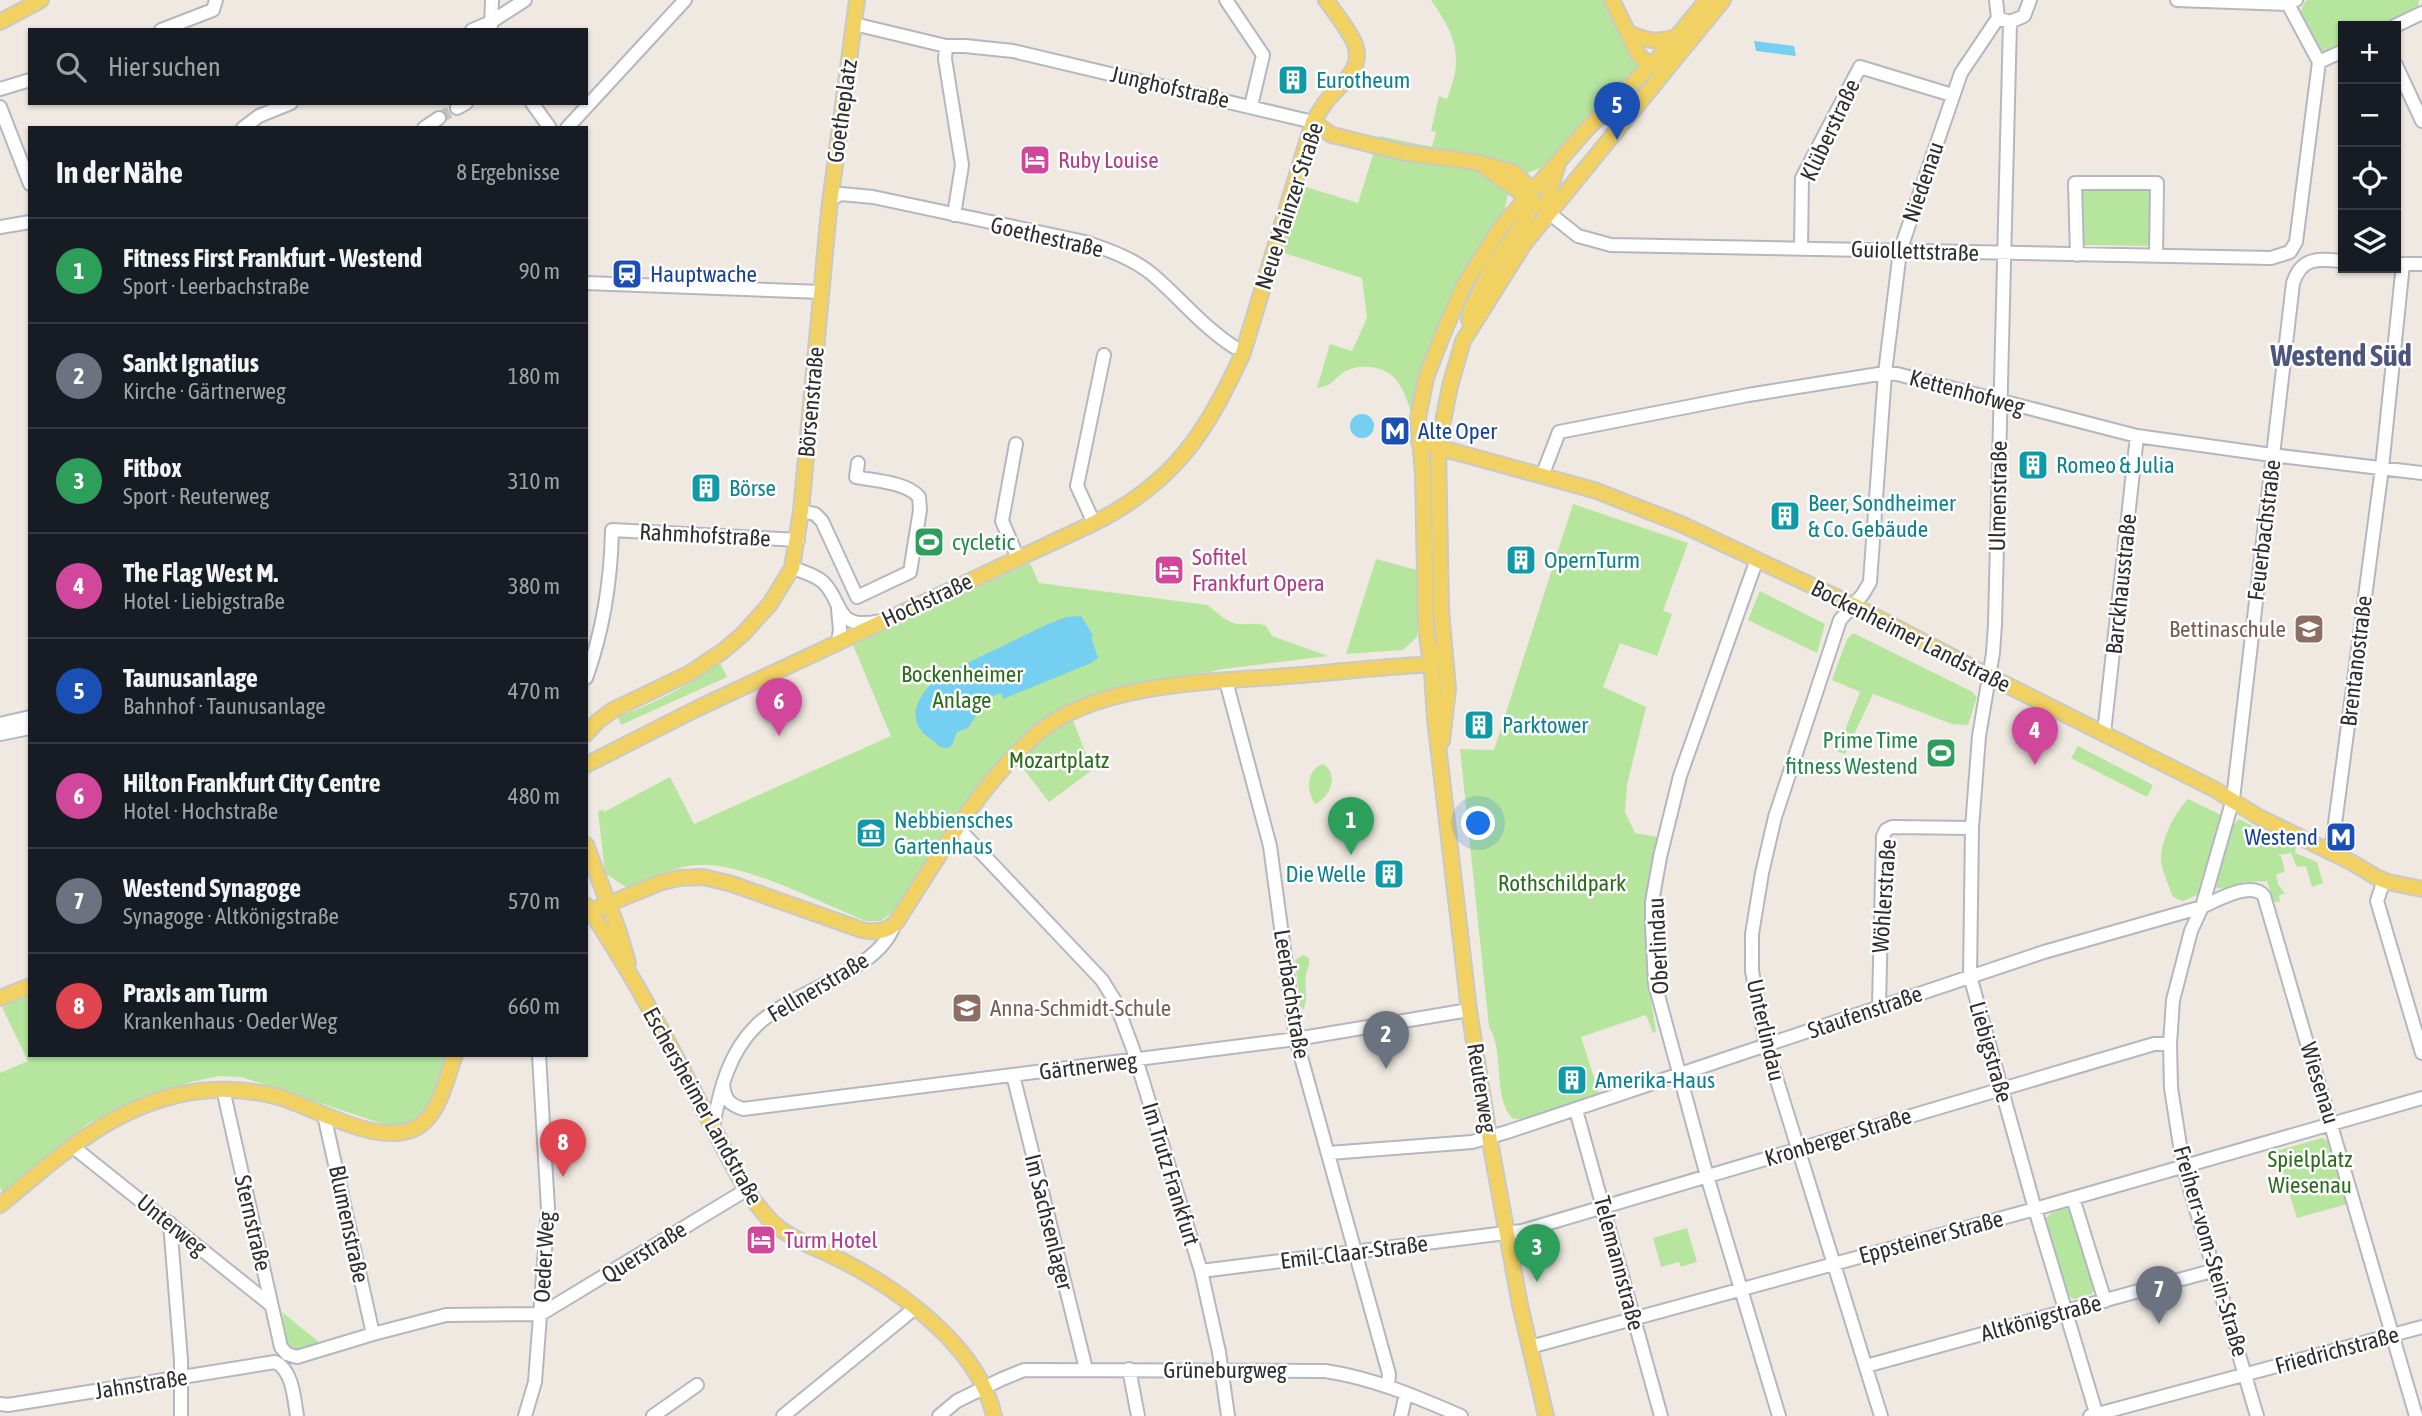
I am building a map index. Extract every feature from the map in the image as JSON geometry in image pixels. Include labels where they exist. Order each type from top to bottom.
[{"type":"main road","points":[[0,12],[40,0]]},
{"type":"main road","points":[[0,22],[40,0]]},
{"type":"main road","name":"Goetheplatz","points":[[821,292],[857,0]]},
{"type":"main road","name":"Neue Mainzer Straße","points":[[1227,387],[1243,353],[1313,122],[1327,100],[1350,76],[1356,62],[1354,42],[1326,0]]},
{"type":"main road","points":[[1612,0],[1638,54],[1649,66],[1659,67],[1674,63]]},
{"type":"main road","points":[[1431,663],[1426,628],[1423,466],[1418,418],[1421,400],[1441,339],[1464,285],[1511,215],[1707,0]]},
{"type":"main road","points":[[1467,332],[1515,256],[1553,203],[1674,63],[1723,0]]},
{"type":"main road","points":[[1627,32],[1651,41],[1661,42],[1676,37]]},
{"type":"main road","points":[[1637,105],[1649,66]]},
{"type":"main road","name":"Junghofstraße","points":[[1313,122],[1332,135],[1406,153],[1482,164],[1507,176],[1529,197]]},
{"type":"main road","points":[[1511,215],[1507,176],[1528,173],[1559,160]]},
{"type":"main road","points":[[1553,203],[1559,160]]},
{"type":"main road","points":[[1529,197],[1553,203]]},
{"type":"main road","points":[[588,910],[662,882],[703,877],[732,884],[862,930],[882,931],[894,925],[958,828],[994,780],[1039,733],[1080,707],[1129,694],[1194,682],[1431,663],[1443,648],[1438,447],[1450,386],[1471,310],[1493,266],[1527,218],[1529,197]]},
{"type":"main road","name":"Börsenstraße","points":[[588,732],[613,710],[690,673],[723,651],[743,634],[770,604],[792,568],[802,511],[821,292]]},
{"type":"main road","name":"Hochstraße","points":[[588,764],[696,709],[1094,523],[1136,499],[1167,474],[1194,443],[1227,387]]},
{"type":"main road","name":"Bockenheimer Landstraße","points":[[1419,442],[1637,505],[1853,605],[2233,799],[2257,817],[2384,880],[2421,885]]},
{"type":"main road","name":"Reuterweg","points":[[1440,756],[1448,689],[1443,648]]},
{"type":"main road","name":"Reuterweg","points":[[1431,663],[1469,1010],[1489,1136],[1543,1414]]},
{"type":"main road","name":"Eschersheimer Landstraße","points":[[589,865],[619,932],[633,978]]},
{"type":"main road","name":"Eschersheimer Landstraße","points":[[588,911],[633,978],[746,1189],[773,1223],[794,1238],[874,1278],[915,1308],[961,1352],[979,1374],[994,1416]]},
{"type":"main road","points":[[0,998],[28,987]]},
{"type":"main road","points":[[0,1205],[100,1126],[145,1106],[196,1091],[223,1089],[259,1093],[282,1098],[324,1115],[386,1134],[410,1131],[430,1115],[454,1057]]},
{"type":"street","points":[[491,26],[492,0]]},
{"type":"street","points":[[491,26],[525,0]]},
{"type":"street","points":[[569,126],[685,0]]},
{"type":"street","points":[[1226,0],[1263,55],[1251,106]]},
{"type":"street","name":"Ulmenstraße","points":[[1989,676],[1995,624],[2005,254],[2004,20],[1996,0]]},
{"type":"street","name":"Niedenau","points":[[1853,605],[1870,582],[1885,373],[1900,251],[1961,73],[2004,20],[2024,16],[2030,0]]},
{"type":"street","points":[[2178,0],[2292,2],[2319,62],[2338,53]]},
{"type":"street","points":[[166,28],[209,12],[216,3]]},
{"type":"street","points":[[2401,23],[2422,13]]},
{"type":"street","name":"Junghofstraße","points":[[854,24],[946,46],[1013,51],[1313,122]]},
{"type":"street","points":[[946,46],[945,59],[962,165],[954,215]]},
{"type":"street","name":"Guiollettstraße","points":[[1553,203],[1577,236],[1611,245],[2272,258],[2290,252],[2296,242],[2319,62]]},
{"type":"street","name":"Klüberstraße","points":[[1801,248],[1802,178],[1860,67],[1952,95]]},
{"type":"street","points":[[2401,76],[2422,121]]},
{"type":"street","points":[[0,89],[28,81]]},
{"type":"street","points":[[246,126],[259,116],[286,105]]},
{"type":"street","points":[[533,105],[549,126]]},
{"type":"street","points":[[0,107],[28,179]]},
{"type":"street","points":[[427,126],[439,118]]},
{"type":"street","points":[[2077,255],[2075,183],[2157,183],[2157,256]]},
{"type":"street","name":"Goethestraße","points":[[831,199],[841,194],[873,197],[1085,242],[1117,254],[1152,274],[1215,335],[1234,347]]},
{"type":"street","points":[[0,227],[28,222]]},
{"type":"street","name":"Feuerbachstraße","points":[[2233,799],[2293,283],[2303,264],[2320,259],[2338,261]]},
{"type":"street","points":[[2401,264],[2422,264]]},
{"type":"street","name":"Brentanostraße","points":[[2329,852],[2333,839],[2382,468],[2398,273]]},
{"type":"street","points":[[588,283],[821,292]]},
{"type":"street","points":[[1094,523],[1077,486],[1104,355]]},
{"type":"street","name":"Kettenhofweg","points":[[1542,476],[1559,432],[1748,395],[1885,373],[2137,436],[2422,473]]},
{"type":"street","name":"Barckhausstraße","points":[[2105,733],[2137,436]]},
{"type":"street","points":[[1016,444],[1002,521],[1018,558]]},
{"type":"street","points":[[802,511],[815,514],[822,521],[856,597],[910,572],[920,510],[919,498],[902,487],[856,478],[858,463]]},
{"type":"street","name":"Rahmhofstraße","points":[[588,673],[597,648],[604,611],[612,530],[798,540]]},
{"type":"street","name":"Oberlindau","points":[[1757,559],[1680,776],[1652,902],[1655,984],[1707,1176],[1779,1416]]},
{"type":"street","points":[[792,568],[823,582],[844,616],[858,622],[886,619]]},
{"type":"street","name":"Unterlindau","points":[[1853,605],[1840,620],[1775,817],[1752,934],[1752,971],[1766,1045],[1881,1416]]},
{"type":"street","points":[[838,609],[838,642]]},
{"type":"street","name":"Liebigstraße","points":[[1989,676],[1979,736],[1972,828],[1970,976],[2094,1415]]},
{"type":"street","name":"Leerbachstraße","points":[[1226,681],[1270,846],[1296,1040],[1389,1374],[1388,1386]]},
{"type":"street","points":[[0,724],[28,718]]},
{"type":"street","points":[[0,734],[28,728]]},
{"type":"street","name":"Freiherr-vom-Stein-Straße","points":[[2233,799],[2202,907],[2191,931],[2173,1000],[2169,1044],[2171,1088],[2183,1166],[2257,1416]]},
{"type":"street","name":"Wöhlerstraße","points":[[1879,1006],[1882,836],[1892,827],[1972,828]]},
{"type":"street","name":"Im Trutz Frankfurt","points":[[958,828],[1102,980],[1115,1001],[1136,1060],[1201,1271],[1222,1371],[1228,1416]]},
{"type":"street","points":[[2384,880],[2377,901],[2422,1053]]},
{"type":"street","name":"Wiesenau","points":[[2202,907],[2226,895],[2246,890],[2255,889],[2261,891],[2264,896],[2416,1416]]},
{"type":"street","name":"Staufenstraße","points":[[1329,1153],[1472,1142],[1576,1110],[2044,951],[2202,907]]},
{"type":"street","name":"Fellnerstraße","points":[[712,1126],[723,1083],[735,1052],[756,1026],[771,1012],[864,961],[892,933],[894,925]]},
{"type":"street","name":"Gärtnerweg","points":[[723,1083],[724,1096],[729,1102],[743,1109],[1296,1040],[1469,1010]]},
{"type":"street","name":"Kronberger Straße","points":[[1507,1234],[2154,1044],[2169,1044]]},
{"type":"street","name":"Oeder Weg","points":[[525,1416],[535,1382],[548,1209],[539,1057]]},
{"type":"street","name":"Im Sachsenlager","points":[[1013,1076],[1086,1369]]},
{"type":"street","name":"Sternstraße","points":[[223,1089],[297,1416]]},
{"type":"street","name":"Eppsteiner Straße","points":[[1530,1347],[2035,1209],[2422,1098]]},
{"type":"street","name":"Telemannstraße","points":[[1576,1110],[1661,1416]]},
{"type":"street","name":"Blumenstraße","points":[[324,1115],[373,1334]]},
{"type":"street","name":"Unterweg","points":[[72,1146],[271,1305]]},
{"type":"street","name":"Querstraße","points":[[541,1314],[746,1189]]},
{"type":"street","points":[[2073,1198],[2105,1301]]},
{"type":"street","points":[[170,1223],[181,1378],[181,1416]]},
{"type":"street","name":"Emil-Claar-Straße","points":[[1201,1271],[1507,1234]]},
{"type":"street","name":"Altkönigstraße","points":[[1866,1366],[2215,1270]]},
{"type":"street","points":[[783,1416],[915,1308]]},
{"type":"street","name":"Jahnstraße","points":[[6,1408],[275,1362],[446,1315],[541,1314]]},
{"type":"street","name":"Friedrichstraße","points":[[2094,1415],[2422,1327]]},
{"type":"street","name":"Grüneburgweg","points":[[939,1416],[957,1401],[1024,1370],[1086,1369],[1325,1370],[1388,1386],[1461,1416]]},
{"type":"street","points":[[1129,1369],[1138,1416]]},
{"type":"street","points":[[653,1416],[697,1385]]},
{"type":"street","points":[[1401,1416],[1406,1393]]},
{"type":"green space","points":[[1431,0],[1605,0],[1638,67],[1559,160],[1511,180],[1501,227],[1464,285],[1413,417],[1399,384],[1380,369],[1353,368],[1329,384],[1317,388],[1330,344],[1352,351],[1367,318],[1362,278],[1278,251],[1296,184],[1358,203],[1379,136],[1432,147],[1436,132],[1431,131],[1439,96],[1447,99],[1456,59],[1452,36]]},
{"type":"green space","points":[[2307,0],[2419,0],[2416,9],[2399,21],[2338,21],[2338,48],[2327,52],[2318,49],[2304,24],[2301,12]]},
{"type":"green space","points":[[2082,187],[2151,187],[2150,246],[2082,245]]},
{"type":"green space","name":"Rothschildpark","points":[[1573,504],[1688,543],[1663,611],[1672,614],[1657,656],[1620,643],[1603,687],[1646,707],[1627,785],[1625,812],[1635,833],[1657,837],[1647,909],[1649,986],[1656,1032],[1653,1033],[1646,1015],[1581,1037],[1599,1093],[1524,1119],[1513,1119],[1503,1099],[1497,1049],[1489,1027],[1460,749],[1494,750]]},
{"type":"green space","points":[[1376,559],[1417,570],[1417,637],[1403,650],[1346,654]]},
{"type":"green space","name":"Bockenheimer Anlage","points":[[1030,563],[1039,583],[1208,605],[1230,621],[1266,626],[1272,636],[1328,656],[1224,669],[1129,688],[1037,729],[955,825],[892,913],[880,921],[866,921],[789,888],[727,868],[688,866],[627,888],[605,873],[598,812],[603,809],[604,812],[670,777],[694,824],[891,736],[853,645]]},
{"type":"green space","points":[[1760,591],[1825,624],[1817,653],[1748,620]]},
{"type":"green space","points":[[1853,633],[1971,691],[1977,697],[1968,725],[1952,724],[1873,694],[1845,754],[1837,751],[1860,692],[1832,680],[1847,639]]},
{"type":"green space","points":[[720,663],[727,677],[621,725],[618,717],[671,693]]},
{"type":"green space","name":"Mozartplatz","points":[[1072,718],[1092,770],[1049,802],[1019,763],[1042,738]]},
{"type":"green space","points":[[2078,746],[2153,785],[2147,797],[2071,758]]},
{"type":"green space","points":[[1323,764],[1331,774],[1331,786],[1325,797],[1315,804],[1309,781],[1313,771]]},
{"type":"green space","points":[[2188,799],[2223,816],[2199,894],[2183,901],[2173,897],[2161,860],[2169,827]]},
{"type":"green space","points":[[2239,819],[2253,826],[2249,835],[2267,843],[2272,833],[2296,845],[2295,853],[2317,862],[2323,883],[2312,887],[2306,866],[2297,867],[2291,853],[2277,855],[2281,856],[2285,871],[2276,875],[2285,894],[2279,895],[2280,902],[2274,902],[2267,881],[2245,882],[2226,889],[2217,888],[2215,884],[2229,830]]},
{"type":"green space","points":[[1303,955],[1309,960],[1303,1010],[1300,1006],[1295,960]]},
{"type":"green space","points":[[28,995],[28,1057],[450,1057],[424,1115],[411,1125],[392,1127],[242,1077],[219,1076],[191,1082],[137,1100],[87,1124],[3,1194],[0,1187],[0,1073],[28,1061],[2,1007]]},
{"type":"green space","name":"Spielplatz Wiesenau","points":[[2322,1138],[2329,1142],[2347,1204],[2297,1218],[2276,1151]]},
{"type":"green space","points":[[2066,1208],[2072,1210],[2095,1287],[2092,1294],[2073,1299],[2068,1295],[2046,1218]]},
{"type":"green space","points":[[1687,1228],[1697,1262],[1681,1267],[1679,1262],[1661,1267],[1653,1238]]},
{"type":"green space","points":[[282,1312],[320,1343],[297,1349],[288,1345]]},
{"type":"water","points":[[1754,41],[1794,46],[1796,56],[1756,51]]},
{"type":"water","points":[[1362,414],[1371,417],[1374,426],[1371,435],[1362,438],[1353,435],[1350,426],[1353,417]]},
{"type":"water","points":[[1081,616],[1093,635],[1091,637],[1098,658],[1003,699],[1001,693],[979,701],[981,708],[968,728],[957,732],[948,748],[943,748],[922,732],[917,723],[916,708],[923,694],[938,677],[1048,624],[1066,617]]},
{"type":"tunnel","points":[[439,118],[457,108]]},
{"type":"place","name":"Eurotheum","points":[[1293,80]]},
{"type":"place","name":"Taunusanlage","points":[[1617,140]]},
{"type":"place","name":"Ruby Louise","points":[[1035,160]]},
{"type":"place","name":"Hauptwache","points":[[627,274]]},
{"type":"place","name":"Alte Oper","points":[[1395,431]]},
{"type":"place","name":"Romeo & Julia","points":[[2033,465]]},
{"type":"place","name":"Börse","points":[[706,488]]},
{"type":"place","name":"Beer, Sondheimer & Co. Gebäude","points":[[1785,516]]},
{"type":"place","name":"cycletic","points":[[929,542]]},
{"type":"place","name":"OpernTurm","points":[[1521,560]]},
{"type":"place","name":"Sofitel Frankfurt Opera","points":[[1169,570]]},
{"type":"place","name":"Bettinaschule","points":[[2309,629]]},
{"type":"place","name":"Parktower","points":[[1479,725]]},
{"type":"place","name":"Hilton Frankfurt City Centre","points":[[779,736]]},
{"type":"place","name":"Prime Time fitness Westend","points":[[1941,753]]},
{"type":"place","name":"The Flag West M.","points":[[2035,765]]},
{"type":"place","name":"Nebbiensches Gartenhaus","points":[[871,833]]},
{"type":"place","name":"Westend","points":[[2341,837]]},
{"type":"place","name":"Fitness First Frankfurt - Westend","points":[[1351,855]]},
{"type":"place","name":"Die Welle","points":[[1389,874]]},
{"type":"place","name":"Anna-Schmidt-Schule","points":[[967,1008]]},
{"type":"place","name":"Sankt Ignatius","points":[[1386,1069]]},
{"type":"place","name":"Amerika-Haus","points":[[1572,1080]]},
{"type":"place","name":"Praxis am Turm","points":[[563,1177]]},
{"type":"place","name":"Turm Hotel","points":[[761,1240]]},
{"type":"place","name":"Fitbox","points":[[1537,1282]]},
{"type":"place","name":"Westend Synagoge","points":[[2159,1324]]},
{"type":"district","name":"Westend Süd","points":[[2341,355]]}]
